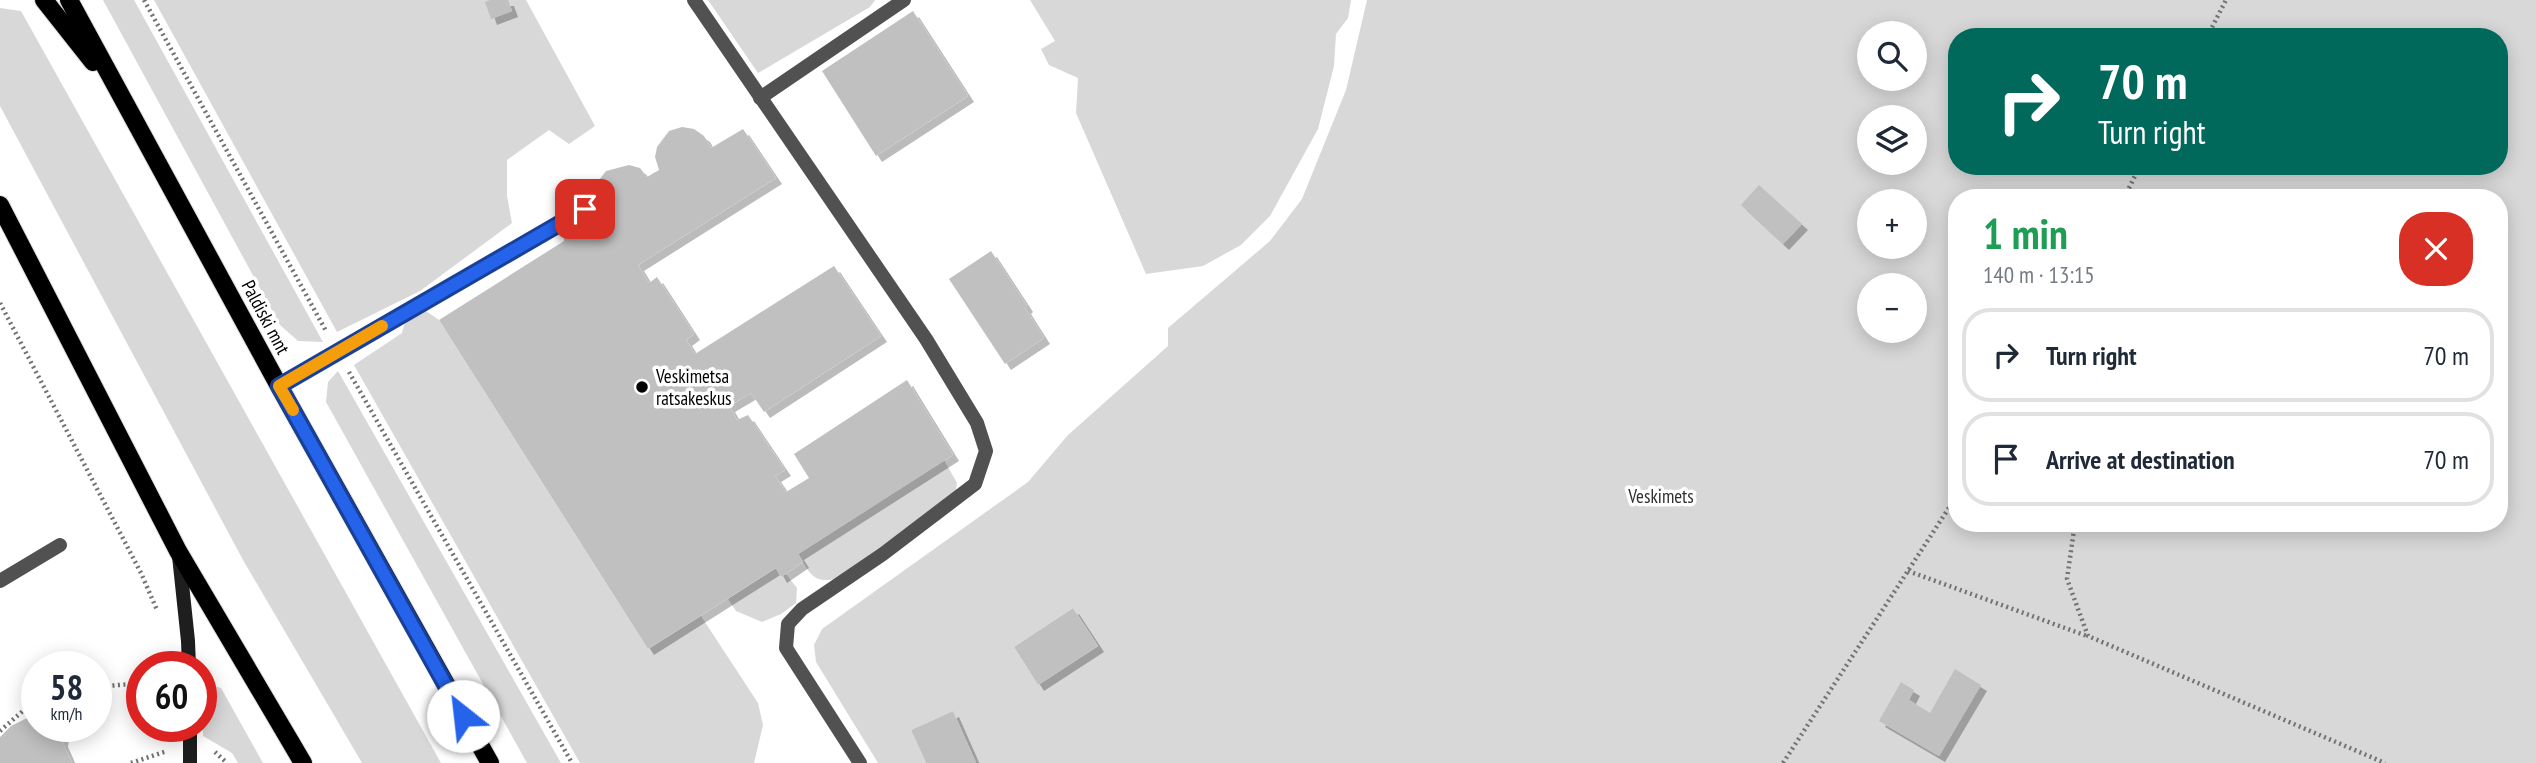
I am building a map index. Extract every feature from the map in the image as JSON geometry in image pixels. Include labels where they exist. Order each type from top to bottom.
[{"type":"main road","points":[[44,0],[124,100]]},
{"type":"main road","name":"Paldiski mnt","points":[[69,0],[279,386],[490,763]]},
{"type":"main road","points":[[0,205],[178,551],[303,763]]},
{"type":"street","points":[[178,551],[188,651]]},
{"type":"street","points":[[190,742],[190,763]]},
{"type":"lane","points":[[694,0],[926,339],[977,423],[986,451],[975,484],[883,554],[802,609],[788,624],[786,648],[859,763]]},
{"type":"lane","points":[[760,98],[904,0]]},
{"type":"lane","points":[[279,386],[585,209]]},
{"type":"lane","points":[[0,581],[60,545]]},
{"type":"path","points":[[144,0],[338,352],[572,763]]},
{"type":"path","points":[[2212,28],[2226,0]]},
{"type":"path","points":[[0,303],[141,573],[161,619]]},
{"type":"path","points":[[1783,763],[1948,508]]},
{"type":"path","points":[[2075,532],[2067,579],[2088,636]]},
{"type":"path","points":[[1908,571],[2088,636],[2385,763]]},
{"type":"path","points":[[0,731],[21,713]]},
{"type":"path","points":[[131,763],[174,748]]},
{"type":"green space","points":[[103,0],[134,0],[323,342],[298,341],[280,325]]},
{"type":"green space","points":[[154,0],[526,0],[595,126],[569,144],[549,130],[507,160],[507,196],[512,223],[420,291],[337,332]]},
{"type":"green space","points":[[708,0],[875,0],[870,7],[758,73]]},
{"type":"green space","points":[[1030,0],[1351,0],[1348,18],[1336,34],[1334,66],[1318,129],[1270,216],[1241,245],[1203,266],[1146,274],[1076,113],[1078,78],[1049,65],[1041,49],[1055,41]]},
{"type":"green space","name":"Veskimets","points":[[1367,0],[2536,0],[2536,763],[976,763],[953,711],[911,730],[926,763],[878,763],[816,662],[814,645],[822,629],[1028,482],[1068,435],[1168,346],[1168,328],[1270,241],[1302,199],[1346,90]],"holes":[[[1073,608],[1098,646],[1038,685],[1014,647]]]},
{"type":"green space","points":[[0,8],[21,11],[441,763],[362,763],[243,560],[0,106]]},
{"type":"green space","points":[[426,311],[439,320],[648,649],[701,616],[758,703],[763,725],[754,763],[580,763],[354,365],[402,333],[410,318]]},
{"type":"green space","points":[[338,371],[561,763],[527,763],[326,402],[328,382]]},
{"type":"green space","points":[[944,460],[957,483],[955,497],[838,578],[823,580],[809,572],[798,554]]},
{"type":"green space","points":[[776,568],[781,577],[786,574],[797,588],[796,603],[781,614],[762,622],[736,611],[728,599]]},
{"type":"green space","points":[[217,687],[221,688],[263,763],[238,763],[232,753],[213,742],[217,742]]},
{"type":"building","points":[[508,0],[512,11],[491,19],[485,2]]},
{"type":"building","points":[[913,11],[968,96],[876,156],[822,71]]},
{"type":"building","name":"Veskimetsa ratsakeskus","points":[[682,127],[694,129],[704,136],[711,148],[743,129],[776,178],[638,265],[649,283],[657,277],[694,334],[686,340],[695,354],[834,266],[881,336],[764,412],[751,393],[729,406],[737,420],[748,415],[785,470],[775,476],[786,492],[809,478],[794,454],[907,380],[953,455],[798,554],[803,562],[781,577],[776,568],[648,649],[439,320],[564,241],[563,227],[574,221],[582,221],[587,227],[604,216],[598,203],[597,191],[599,180],[606,171],[629,165],[640,168],[647,177],[659,170],[655,157],[657,147],[669,131]]},
{"type":"building","points":[[1759,185],[1802,224],[1783,244],[1741,205]]},
{"type":"building","points":[[991,251],[1027,306],[1025,308],[1044,338],[1005,364],[949,279]]},
{"type":"building","points":[[1073,608],[1098,646],[1038,685],[1014,647]]},
{"type":"building","points":[[1955,669],[1981,685],[1939,756],[1879,721],[1901,682],[1914,690],[1909,700],[1930,713]]},
{"type":"building","points":[[953,711],[976,763],[926,763],[911,730]]},
{"type":"building","points":[[21,721],[21,742],[62,742],[72,763],[0,763],[0,737]]},
{"type":"slow traffic","points":[[293,410],[279,386],[382,326]]},
{"type":"place","name":"Veskimetsa ratsakeskus","points":[[642,387]]},
{"type":"route","points":[[463,716],[279,386],[585,209]]}]
